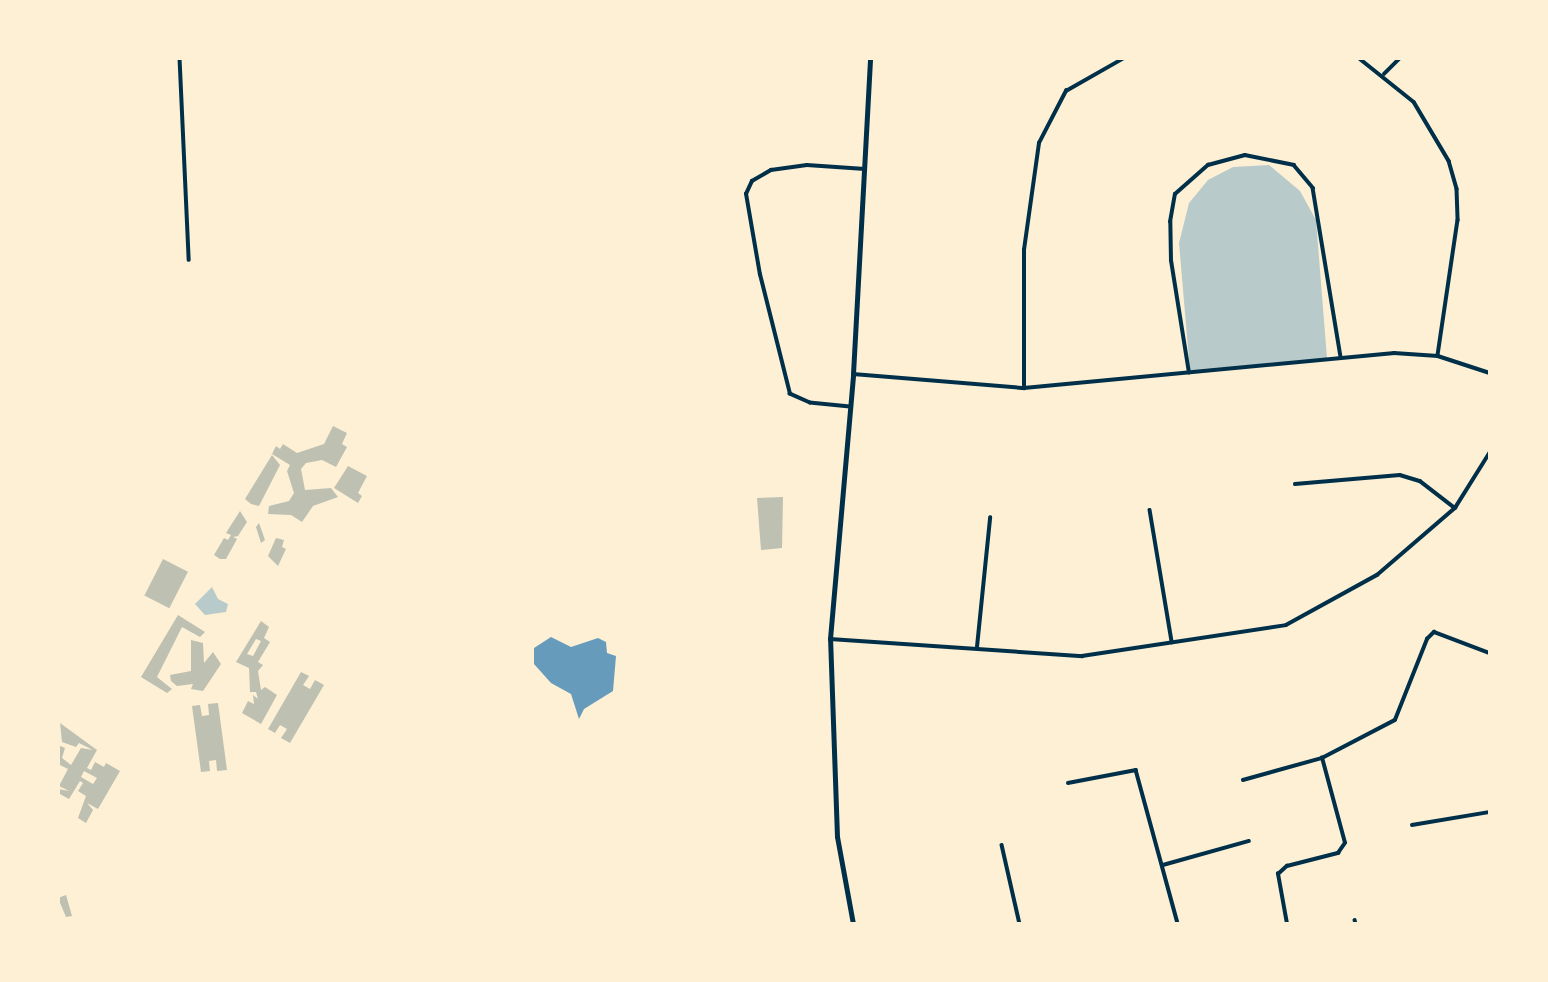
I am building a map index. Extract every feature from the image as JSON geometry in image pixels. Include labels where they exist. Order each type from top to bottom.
[{"type":"main road","points":[[853,924],[837,837],[830,639],[853,374],[870,58]]},
{"type":"street","points":[[180,58],[189,260]]},
{"type":"street","points":[[1024,388],[1024,250],[1039,143],[1066,92],[1124,58]]},
{"type":"street","points":[[1359,58],[1384,74],[1414,102],[1433,130],[1457,189],[1458,220],[1438,356]]},
{"type":"street","points":[[1384,74],[1400,58]]},
{"type":"street","points":[[1189,373],[1171,261],[1170,222],[1175,194],[1208,165],[1245,155],[1294,165],[1313,188],[1341,358]]},
{"type":"street","points":[[850,407],[810,403],[790,394],[760,275],[746,194],[752,181],[771,170],[807,165],[865,169]]},
{"type":"street","points":[[853,374],[1024,388],[1394,353],[1438,356],[1490,373]]},
{"type":"street","points":[[830,639],[1082,656],[1300,619],[1377,575],[1455,508],[1490,452]]},
{"type":"street","points":[[1295,484],[1400,475],[1420,481],[1455,508]]},
{"type":"street","points":[[1150,510],[1172,642]]},
{"type":"street","points":[[977,647],[990,518]]},
{"type":"street","points":[[1242,780],[1322,758],[1400,716],[1431,634],[1490,653]]},
{"type":"street","points":[[1287,924],[1278,874],[1287,866],[1338,853],[1345,843],[1322,758]]},
{"type":"street","points":[[1068,783],[1136,770],[1178,924]]},
{"type":"street","points":[[1412,825],[1490,812]]},
{"type":"street","points":[[1163,865],[1250,841]]},
{"type":"street","points":[[1002,845],[1020,924]]},
{"type":"shaded area","points":[[1269,165],[1300,191],[1316,220],[1327,358],[1190,371],[1179,243],[1189,203],[1208,180],[1233,167]]},
{"type":"shaded area","points":[[212,587],[218,599],[228,604],[226,612],[205,615],[195,604]]},
{"type":"water","points":[[551,637],[571,647],[598,638],[606,642],[607,653],[616,656],[613,691],[584,709],[579,719],[571,694],[551,683],[534,664],[534,648]]},
{"type":"building","points":[[333,426],[347,433],[342,444],[347,447],[336,467],[322,460],[306,463],[301,469],[305,490],[331,488],[338,497],[313,506],[302,522],[291,515],[268,514],[269,506],[289,501],[294,493],[287,471],[290,465],[272,454],[276,446],[280,449],[283,444],[297,453],[324,444]]},
{"type":"building","points":[[272,455],[280,465],[259,506],[251,504],[245,499]]},
{"type":"building","points":[[348,466],[367,476],[358,493],[362,496],[358,503],[334,488]]},
{"type":"building","points":[[783,497],[782,548],[761,550],[757,498]]},
{"type":"building","points":[[240,511],[247,522],[238,536],[233,537],[237,539],[226,559],[220,559],[214,555],[224,538],[228,540],[231,535],[226,533]]},
{"type":"building","points":[[259,523],[265,540],[261,543],[256,527]]},
{"type":"building","points":[[276,538],[284,540],[282,547],[286,549],[278,566],[268,556]]},
{"type":"building","points":[[163,559],[188,572],[169,608],[144,596]]},
{"type":"building","points":[[178,615],[205,632],[200,637],[182,627],[157,677],[172,689],[167,693],[141,677]]},
{"type":"building","points":[[261,621],[269,627],[264,638],[270,642],[258,662],[263,665],[258,671],[261,690],[265,687],[277,695],[261,724],[242,713],[248,701],[254,704],[253,695],[258,699],[256,692],[250,692],[249,668],[236,662]],"holes":[[[256,639],[261,641],[253,656],[247,654]]]},
{"type":"building","points":[[191,640],[203,643],[204,663],[213,652],[221,664],[203,691],[191,689],[193,684],[177,686],[171,681],[170,675],[191,671]]},
{"type":"building","points":[[301,672],[309,676],[303,685],[310,689],[315,680],[324,685],[290,743],[281,738],[287,729],[280,725],[275,733],[268,729]]},
{"type":"building","points":[[218,703],[227,770],[217,771],[216,760],[209,761],[210,771],[201,772],[192,706],[200,705],[202,716],[209,715],[208,704]]},
{"type":"building","points":[[60,723],[97,750],[87,768],[91,770],[95,762],[104,767],[106,763],[120,771],[98,809],[87,803],[93,810],[86,823],[78,818],[86,796],[78,791],[83,783],[80,781],[69,799],[58,793],[58,789],[69,791],[59,786],[68,769],[58,764],[58,745],[65,748],[62,758],[71,765],[81,748],[93,750],[79,743],[76,747],[62,742]],"holes":[[[84,771],[97,778],[93,784],[81,777]]]},
{"type":"building","points":[[66,895],[72,916],[66,917],[58,898]]}]
